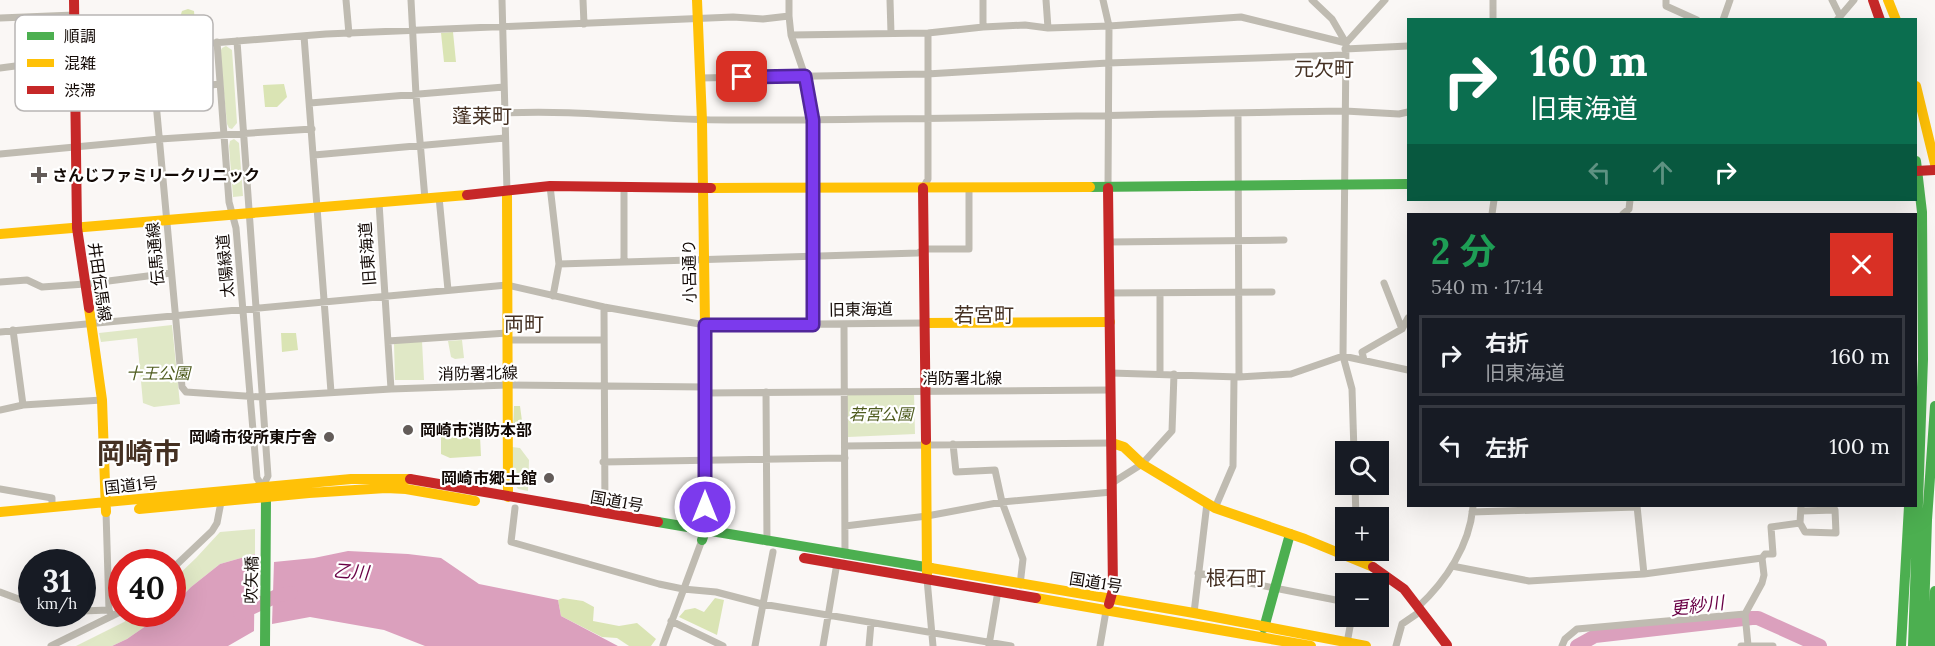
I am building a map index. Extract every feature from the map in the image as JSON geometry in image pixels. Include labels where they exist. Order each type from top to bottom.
[{"type":"main road","name":"井田伝馬線","points":[[74,0],[74,15]]},
{"type":"main road","name":"小呂通り","points":[[697,0],[702,120],[706,390],[704,535]]},
{"type":"main road","points":[[1873,0],[1879,18]]},
{"type":"main road","points":[[1888,0],[1895,18]]},
{"type":"main road","points":[[1917,90],[1935,164]]},
{"type":"main road","name":"井田伝馬線","points":[[75,111],[77,228],[102,400],[106,507]]},
{"type":"main road","points":[[1917,168],[1935,170]]},
{"type":"main road","points":[[1917,169],[1935,178]]},
{"type":"main road","points":[[1917,175],[1922,212],[1923,245],[1917,398]]},
{"type":"main road","points":[[379,202],[507,192],[550,186],[813,189],[1407,184]]},
{"type":"main road","points":[[923,188],[927,573]]},
{"type":"main road","points":[[1106,611],[1113,590],[1108,188]]},
{"type":"main road","points":[[507,192],[508,497]]},
{"type":"main road","name":"旧東海道","points":[[0,234],[379,202]]},
{"type":"main road","name":"旧東海道","points":[[925,324],[1110,322]]},
{"type":"main road","points":[[1919,359],[1923,646]]},
{"type":"main road","points":[[1913,646],[1922,520],[1935,406]]},
{"type":"main road","points":[[1112,443],[1124,447],[1142,464],[1211,506],[1335,548]]},
{"type":"main road","name":"国道1号","points":[[0,522],[263,487],[379,478],[407,479],[604,514],[773,552],[841,559],[1194,613],[1263,637],[1365,646]]},
{"type":"main road","name":"国道1号","points":[[0,512],[52,507],[221,502],[309,493],[386,488],[406,489],[515,508],[767,542],[841,559]]},
{"type":"main road","name":"吹矢橋","points":[[265,646],[266,498]]},
{"type":"main road","points":[[1902,646],[1909,507]]},
{"type":"main road","points":[[1263,637],[1290,534]]},
{"type":"main road","points":[[1363,561],[1404,589],[1448,646]]},
{"type":"main road","name":"国道1号","points":[[927,573],[998,591],[1311,646]]},
{"type":"main road","points":[[1932,646],[1935,591]]},
{"type":"street","points":[[346,0],[349,34]]},
{"type":"street","points":[[411,0],[425,199]]},
{"type":"street","points":[[502,0],[507,192]]},
{"type":"street","points":[[583,0],[584,24]]},
{"type":"street","points":[[789,0],[791,35],[805,76],[813,120],[813,325]]},
{"type":"street","points":[[890,0],[891,33]]},
{"type":"street","points":[[982,0],[983,27]]},
{"type":"street","points":[[1046,0],[1048,28]]},
{"type":"street","points":[[1103,0],[1109,26],[1108,188]]},
{"type":"street","points":[[1312,0],[1332,19],[1346,49],[1343,356],[1352,389],[1354,441]]},
{"type":"street","points":[[1346,49],[1385,0]]},
{"type":"street","points":[[1493,0],[1493,18]]},
{"type":"street","points":[[1666,0],[1666,6],[1693,18]]},
{"type":"street","points":[[1724,18],[1730,0]]},
{"type":"street","points":[[1832,0],[1838,18],[1854,0]]},
{"type":"street","points":[[213,42],[413,31],[789,16]]},
{"type":"street","points":[[0,18],[15,17]]},
{"type":"street","points":[[791,35],[928,33],[1024,25],[1048,28],[1109,26],[1241,17],[1346,49]]},
{"type":"street","points":[[923,188],[928,179],[928,33]]},
{"type":"street","points":[[304,36],[332,392]]},
{"type":"street","name":"太陽緑道","points":[[237,41],[268,477],[263,487]]},
{"type":"street","name":"太陽緑道","points":[[217,42],[229,202],[233,214],[243,309],[257,478],[266,498]]},
{"type":"street","points":[[700,78],[927,74],[1407,46]]},
{"type":"street","points":[[0,68],[15,66]]},
{"type":"street","points":[[213,85],[220,84]]},
{"type":"street","points":[[310,103],[504,87]]},
{"type":"street","name":"伝馬通線","points":[[156,111],[183,390],[191,394],[250,396]]},
{"type":"street","points":[[505,112],[542,111],[702,120],[928,120],[1345,111],[1399,114],[1407,112]]},
{"type":"street","points":[[1194,613],[1198,573],[1211,506],[1233,466],[1239,292],[1238,113]]},
{"type":"street","points":[[0,154],[159,139],[312,129]]},
{"type":"street","points":[[314,155],[505,138]]},
{"type":"street","points":[[550,186],[560,264],[554,296]]},
{"type":"street","points":[[624,186],[624,262]]},
{"type":"street","points":[[560,264],[704,261],[918,253],[925,249],[969,249],[969,188]]},
{"type":"street","points":[[440,197],[448,290]]},
{"type":"street","name":"旧東海道","points":[[379,202],[385,295],[507,285],[604,307],[705,325],[925,324]]},
{"type":"street","points":[[1109,242],[1284,240]]},
{"type":"street","points":[[0,282],[27,280],[42,287],[171,273]]},
{"type":"street","points":[[1384,283],[1402,329]]},
{"type":"street","points":[[1109,293],[1272,292]]},
{"type":"street","points":[[1160,293],[1160,374]]},
{"type":"street","points":[[0,332],[385,295],[391,388]]},
{"type":"street","points":[[604,307],[604,514]]},
{"type":"street","points":[[1364,360],[1362,352],[1402,329],[1407,320]]},
{"type":"street","points":[[823,646],[841,559],[845,526],[844,324]]},
{"type":"street","points":[[13,330],[23,405]]},
{"type":"street","points":[[388,340],[507,336],[604,340]]},
{"type":"street","points":[[1111,373],[1236,377],[1291,374],[1343,356],[1407,370]]},
{"type":"street","points":[[845,526],[1112,488],[1142,464],[1172,431],[1174,374]]},
{"type":"street","name":"消防署北線","points":[[250,396],[391,388],[507,385],[766,392],[1110,390]]},
{"type":"street","points":[[766,392],[767,542]]},
{"type":"street","points":[[0,410],[23,405],[102,400]]},
{"type":"street","points":[[845,446],[1112,443]]},
{"type":"street","points":[[953,444],[956,472],[995,470],[1002,502],[1023,559],[1020,585]]},
{"type":"street","points":[[603,462],[845,458]]},
{"type":"street","points":[[0,489],[52,498],[52,507]]},
{"type":"street","points":[[186,556],[212,531],[217,523],[221,502]]},
{"type":"street","points":[[106,507],[108,560]]},
{"type":"street","points":[[1396,646],[1402,624],[1434,592],[1452,566],[1467,531],[1473,509],[1582,507]]},
{"type":"street","points":[[1637,507],[1644,574]]},
{"type":"street","points":[[515,508],[511,542],[683,590],[716,592],[762,604],[1011,646]]},
{"type":"street","points":[[1802,508],[1835,510],[1836,532],[1804,532],[1800,523],[1802,508]]},
{"type":"street","points":[[1452,566],[1529,581],[1644,574],[1762,558],[1765,554],[1773,554],[1771,527],[1800,523]]},
{"type":"street","points":[[663,645],[704,535]]},
{"type":"street","points":[[755,646],[773,552]]},
{"type":"street","points":[[1762,558],[1764,575],[1762,583],[1745,614],[1744,646],[1773,646]]},
{"type":"street","points":[[927,573],[933,646]]},
{"type":"street","points":[[1198,573],[1335,600]]},
{"type":"street","points":[[989,644],[998,591]]},
{"type":"street","points":[[0,592],[18,599]]},
{"type":"street","points":[[1100,646],[1106,611]]},
{"type":"street","points":[[51,646],[108,614]]},
{"type":"street","points":[[1562,646],[1565,639],[1577,629],[1745,614]]},
{"type":"street","points":[[671,621],[723,646]]},
{"type":"street","points":[[869,646],[871,623]]},
{"type":"street","points":[[1347,643],[1351,627]]},
{"type":"green space","points":[[188,9],[194,11],[194,15],[181,15],[182,11]]},
{"type":"green space","points":[[453,32],[456,62],[444,62],[441,33]]},
{"type":"green space","points":[[226,46],[232,50],[237,123],[232,129],[227,124],[220,52]]},
{"type":"green space","points":[[284,84],[287,97],[277,107],[265,107],[263,85]]},
{"type":"green space","points":[[234,139],[239,143],[243,196],[233,197],[229,146],[230,141]]},
{"type":"green space","name":"十王公園","points":[[172,325],[180,404],[154,407],[143,403],[137,338],[101,342],[99,333]]},
{"type":"green space","points":[[281,333],[296,333],[298,350],[282,352]]},
{"type":"green space","points":[[462,340],[464,358],[451,357],[448,341]]},
{"type":"green space","points":[[422,341],[424,380],[395,380],[394,343]]},
{"type":"green space","name":"若宮公園","points":[[914,392],[915,434],[848,437],[847,394]]},
{"type":"green space","points":[[514,406],[520,406],[522,421],[532,423],[529,437],[520,436],[513,429]]},
{"type":"green space","points":[[472,424],[473,436],[480,436],[481,456],[450,458],[441,454],[441,427]]},
{"type":"green space","points":[[512,447],[520,448],[529,460],[528,491],[518,489],[512,481]]},
{"type":"green space","points":[[255,529],[255,554],[220,564],[186,592],[186,568],[220,532]]},
{"type":"green space","points":[[563,598],[583,601],[594,607],[593,621],[619,626],[637,623],[656,639],[651,646],[629,646],[617,638],[602,637],[561,616],[558,600]]},
{"type":"green space","points":[[715,598],[724,600],[717,635],[679,617],[685,610],[695,608],[704,612]]},
{"type":"green space","points":[[114,627],[144,627],[112,646],[76,646]]},
{"type":"water","points":[[348,551],[441,558],[479,584],[558,600],[561,616],[618,646],[425,646],[384,630],[310,617],[272,624],[274,562],[314,558]]},
{"type":"water","points":[[255,554],[254,631],[228,646],[112,646],[144,627],[186,627],[186,592],[220,564]]},
{"type":"waterway","name":"乙川","points":[[240,613],[279,595],[291,593]]},
{"type":"waterway","name":"更紗川","points":[[1577,646],[1595,636],[1752,618],[1758,618],[1820,646]]},
{"type":"traffic: fast","points":[[1913,646],[1923,359],[1922,212],[1917,170]]},
{"type":"traffic: fast","points":[[1090,187],[1407,184]]},
{"type":"traffic: fast","points":[[702,540],[705,531],[705,324]]},
{"type":"traffic: fast","points":[[1923,646],[1927,520],[1935,406]]},
{"type":"traffic: fast","points":[[265,646],[266,498]]},
{"type":"traffic: fast","points":[[1901,646],[1909,507]]},
{"type":"traffic: fast","points":[[658,522],[931,568]]},
{"type":"traffic: fast","points":[[1264,628],[1290,534]]},
{"type":"traffic: fast","points":[[1932,646],[1935,591]]},
{"type":"traffic: slow","points":[[697,0],[702,121],[705,324]]},
{"type":"traffic: slow","points":[[1888,0],[1895,18]]},
{"type":"traffic: slow","points":[[1917,90],[1935,164]]},
{"type":"traffic: slow","points":[[711,188],[1090,187]]},
{"type":"traffic: slow","points":[[507,192],[508,497]]},
{"type":"traffic: slow","points":[[0,234],[467,195]]},
{"type":"traffic: slow","points":[[89,308],[102,400],[106,512]]},
{"type":"traffic: slow","points":[[925,323],[1110,322]]},
{"type":"traffic: slow","points":[[926,440],[927,575]]},
{"type":"traffic: slow","points":[[1112,443],[1124,447],[1142,464],[1215,508],[1305,539],[1373,567]]},
{"type":"traffic: slow","points":[[0,512],[351,479],[410,479]]},
{"type":"traffic: slow","points":[[139,509],[386,488],[406,489],[475,501]]},
{"type":"traffic: slow","points":[[931,568],[1194,613],[1366,646]]},
{"type":"traffic: slow","points":[[1036,598],[1311,646]]},
{"type":"traffic: jam","points":[[74,0],[74,15]]},
{"type":"traffic: jam","points":[[1873,0],[1879,18]]},
{"type":"traffic: jam","points":[[75,111],[77,228],[89,308]]},
{"type":"traffic: jam","points":[[1917,171],[1935,170]]},
{"type":"traffic: jam","points":[[467,195],[550,186],[711,188]]},
{"type":"traffic: jam","points":[[923,188],[926,440]]},
{"type":"traffic: jam","points":[[1108,188],[1113,590],[1109,604]]},
{"type":"traffic: jam","points":[[410,479],[658,522]]},
{"type":"traffic: jam","points":[[804,558],[1036,598]]},
{"type":"traffic: jam","points":[[1373,567],[1404,589],[1447,645]]},
{"type":"place","name":"さんじファミリークリニック","points":[[39,175]]},
{"type":"place","name":"岡崎市消防本部","points":[[408,430]]},
{"type":"place","name":"岡崎市役所東庁舎","points":[[329,437]]},
{"type":"place","name":"岡崎市郷土館","points":[[549,478]]},
{"type":"district","name":"元欠町","points":[[1324,69]]},
{"type":"district","name":"蓬莱町","points":[[482,116]]},
{"type":"district","name":"若宮町","points":[[984,315]]},
{"type":"district","name":"両町","points":[[524,324]]},
{"type":"district","name":"岡崎市","points":[[139,453]]},
{"type":"district","name":"根石町","points":[[1236,578]]},
{"type":"route","points":[[705,507],[705,325],[813,325],[813,120],[805,76],[742,77]]}]
